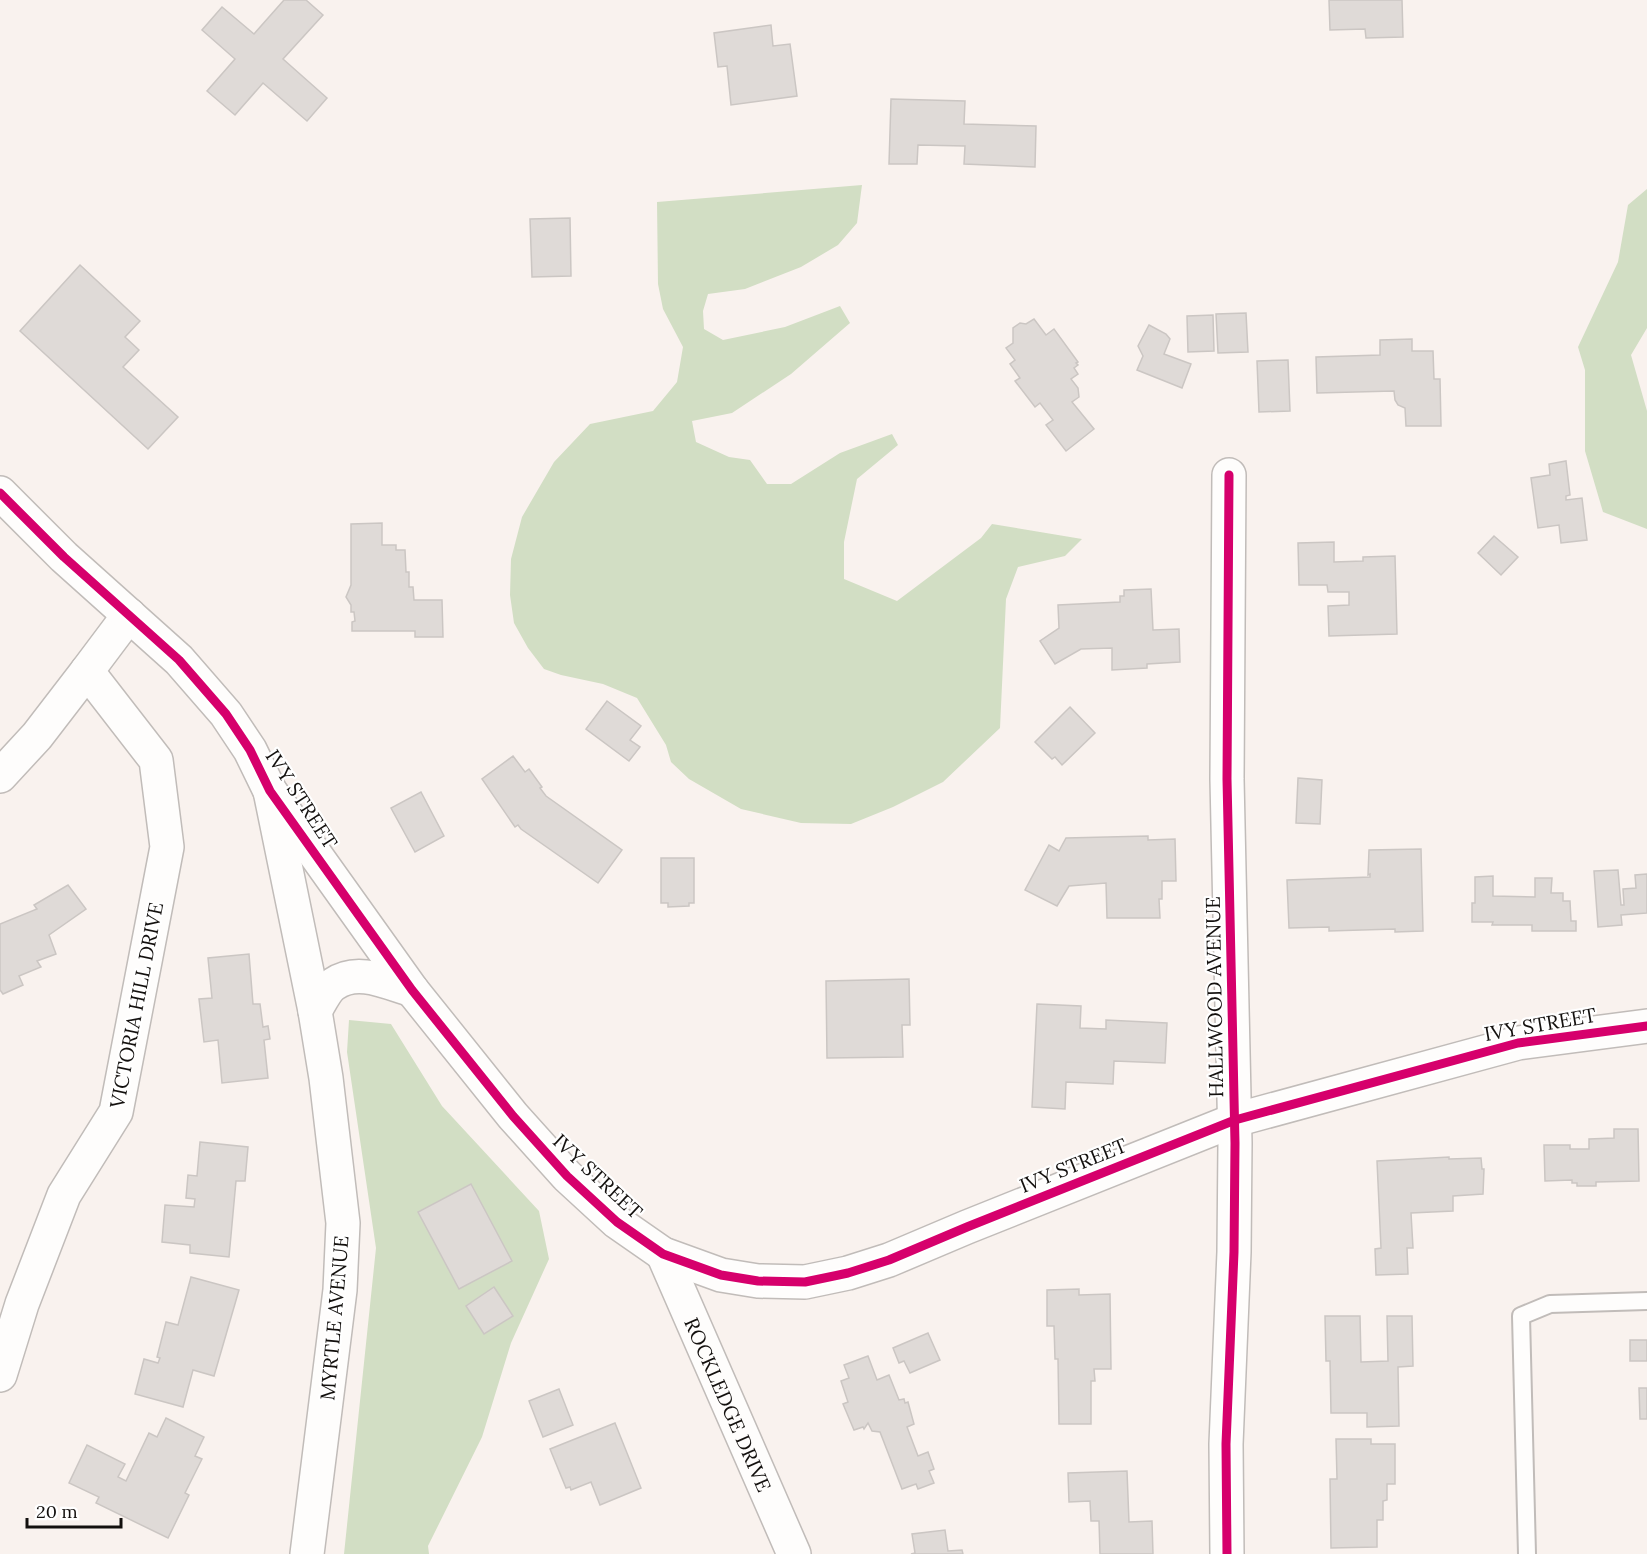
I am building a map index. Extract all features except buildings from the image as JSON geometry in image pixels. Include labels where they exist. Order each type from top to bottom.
[{"type":"street","name":"HALLWOOD AVENUE","points":[[1227,1554],[1226,1444],[1234,1252],[1235,1120],[1227,779],[1229,475]]},
{"type":"street","name":"IVY STREET","points":[[0,493],[64,557],[179,660],[226,714],[250,750],[270,791],[412,990],[513,1116],[567,1176],[617,1222],[663,1254],[721,1275],[758,1281],[805,1282],[848,1273],[889,1260],[978,1222],[1235,1120],[1518,1043],[1647,1026]]},
{"type":"street","points":[[0,776],[37,736],[129,615]]},
{"type":"street","name":"VICTORIA HILL DRIVE","points":[[0,1375],[22,1304],[64,1195],[116,1112],[167,847],[156,760],[87,671]]},
{"type":"street","name":"MYRTLE AVENUE","points":[[270,791],[315,1011],[326,1078],[343,1224],[340,1290],[308,1554]]},
{"type":"street","points":[[315,1011],[333,984],[350,977],[369,977],[412,990]]},
{"type":"street","name":"ROCKLEDGE DRIVE","points":[[663,1254],[794,1554]]},
{"type":"lane","points":[[1527,1554],[1521,1316],[1550,1304],[1647,1302]]},
{"type":"green space","points":[[862,185],[857,223],[838,245],[801,267],[745,289],[708,294],[703,311],[704,329],[723,340],[785,327],[840,306],[850,323],[791,374],[732,413],[692,421],[696,442],[729,457],[750,460],[767,484],[791,484],[840,453],[892,434],[898,445],[857,479],[844,542],[844,579],[897,601],[981,538],[992,524],[1082,539],[1065,556],[1018,567],[1006,599],[1000,728],[943,782],[893,807],[851,824],[801,823],[741,809],[689,779],[671,762],[666,745],[637,698],[603,684],[544,669],[528,648],[514,623],[510,595],[511,559],[522,517],[554,462],[590,424],[653,411],[677,382],[683,347],[663,309],[658,284],[657,202]]},
{"type":"green space","points":[[1647,189],[1647,328],[1631,355],[1647,411],[1647,529],[1603,512],[1585,451],[1585,370],[1578,347],[1618,262],[1628,205]]},
{"type":"green space","points":[[349,1020],[391,1024],[442,1106],[539,1211],[549,1259],[511,1343],[482,1437],[428,1546],[429,1554],[344,1554],[376,1248],[347,1052]]},
{"type":"cycle path","points":[[1227,1554],[1226,1444],[1234,1252],[1235,1143],[1227,779],[1229,475]]},
{"type":"cycle path","points":[[0,493],[64,557],[179,660],[226,714],[250,750],[270,791],[412,990],[513,1116],[567,1176],[617,1222],[663,1254],[721,1275],[758,1281],[805,1282],[848,1273],[889,1260],[1235,1120],[1518,1043],[1647,1026]]}]
